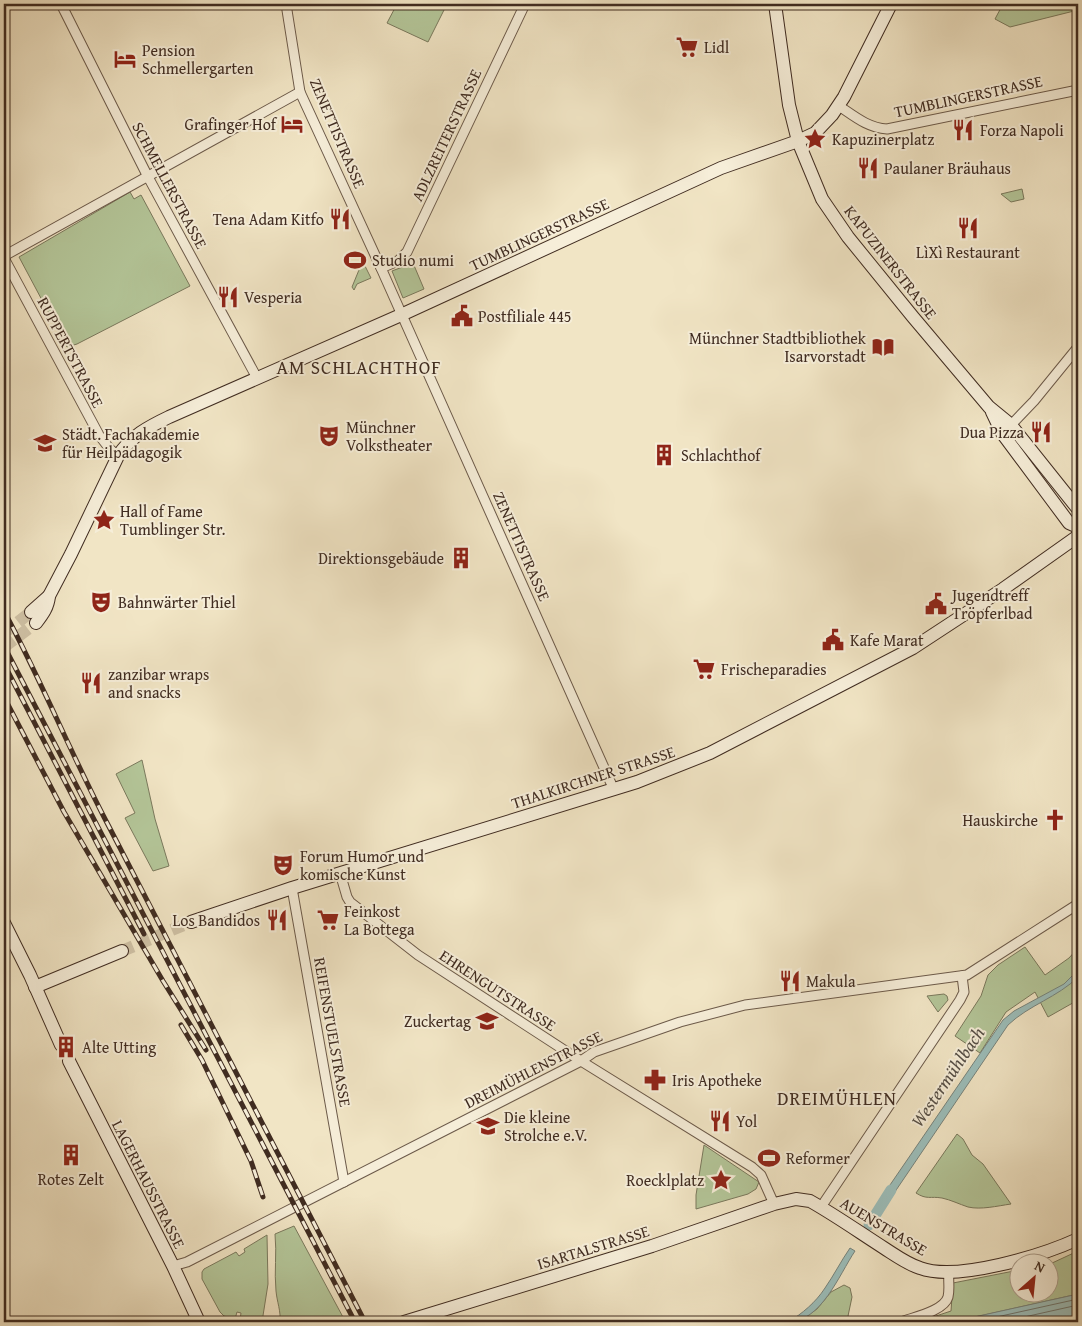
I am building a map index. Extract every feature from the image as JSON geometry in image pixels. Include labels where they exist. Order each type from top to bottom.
[{"type":"street","name":"SCHMELLERSTRASSE","points":[[61,4],[147,175],[257,378]]},
{"type":"street","name":"ZENETTISTRASSE","points":[[286,4],[300,92],[381,268],[614,790]]},
{"type":"street","name":"ADLZREITERSTRASSE","points":[[381,268],[398,261],[407,252],[525,4]]},
{"type":"street","name":"KAPUZINERSTRASSE","points":[[775,4],[789,104],[798,141],[822,199],[848,238],[989,407],[1011,425],[1078,509]]},
{"type":"street","points":[[798,141],[820,129],[839,106],[891,4]]},
{"type":"street","name":"TUMBLINGERSTRASSE","points":[[839,106],[868,125],[887,129],[1078,90]]},
{"type":"street","points":[[4,257],[147,175],[300,92]]},
{"type":"street","name":"TUMBLINGERSTRASSE","points":[[34,618],[49,596],[118,456],[132,438],[148,427],[401,315],[721,168],[798,141]]},
{"type":"street","name":"RUPPERTSTRASSE","points":[[4,257],[98,435],[118,456]]},
{"type":"street","points":[[1011,425],[1031,405],[1078,347]]},
{"type":"street","name":"KAPUZINERSTRASSE","points":[[989,407],[1002,433],[1069,523],[1078,527]]},
{"type":"street","name":"THALKIRCHNER STRASSE","points":[[191,922],[340,873],[614,790],[650,778],[710,753],[913,648],[1003,589],[1078,536]]},
{"type":"street","name":"EHRENGUTSTRASSE","points":[[340,873],[348,899],[366,916],[418,955],[581,1062],[752,1167],[761,1175],[774,1204]]},
{"type":"street","name":"REIFENSTUELSTRASSE","points":[[292,888],[344,1182]]},
{"type":"street","points":[[821,1207],[960,1000],[964,992],[962,976],[971,973],[1078,904]]},
{"type":"street","points":[[4,923],[61,1045]]},
{"type":"street","points":[[35,987],[122,951]]},
{"type":"street","name":"DREIMÜHLENSTRASSE","points":[[173,1266],[187,1262],[581,1062],[594,1052],[680,1022],[745,1005],[962,976]]},
{"type":"street","name":"LAGERHAUSSTRASSE","points":[[69,1061],[173,1266],[199,1322]]},
{"type":"street","name":"AUENSTRASSE","points":[[790,1200],[804,1200],[821,1207],[899,1257],[920,1268],[949,1273],[972,1270],[1039,1255],[1078,1239]]},
{"type":"street","name":"ISARTALSTRASSE","points":[[404,1322],[652,1246],[790,1200]]},
{"type":"street","points":[[901,1322],[939,1308],[945,1303],[948,1293],[949,1273]]},
{"type":"green space","points":[[397,4],[447,4],[428,42],[387,23]]},
{"type":"green space","points":[[1003,4],[1078,4],[1078,10],[1010,27],[995,19]]},
{"type":"green space","points":[[1022,189],[1024,199],[1011,202],[1001,194]]},
{"type":"green space","points":[[130,192],[134,199],[141,195],[190,286],[77,344],[67,347],[19,257]]},
{"type":"green space","points":[[413,263],[424,289],[403,298],[392,271]]},
{"type":"green space","points":[[364,264],[371,278],[357,284],[354,290],[352,287],[361,265]]},
{"type":"green space","points":[[142,760],[155,819],[169,866],[153,871],[125,818],[135,813],[116,774]]},
{"type":"green space","points":[[1025,947],[1045,975],[1069,958],[1078,948],[1078,1000],[1048,1017],[1035,992],[1006,1012],[980,1053],[955,1036],[981,996],[988,975],[998,965]]},
{"type":"green space","points":[[944,994],[948,1000],[938,1012],[927,996]]},
{"type":"green space","points":[[957,1134],[963,1139],[972,1155],[983,1164],[1011,1204],[973,1208],[938,1197],[926,1197],[916,1193]]},
{"type":"green space","points":[[704,1145],[759,1182],[756,1189],[748,1194],[696,1209],[696,1195]]},
{"type":"green space","points":[[294,1226],[344,1319],[331,1322],[280,1322],[275,1284],[275,1234]]},
{"type":"green space","points":[[267,1235],[268,1284],[262,1322],[240,1320],[241,1313],[237,1312],[235,1319],[224,1316],[202,1279],[202,1272],[204,1269],[236,1252],[239,1256],[245,1252],[244,1249]]},
{"type":"green space","points":[[1078,1251],[1078,1294],[1060,1298],[1060,1259]]},
{"type":"green space","points":[[1010,1272],[1010,1304],[1033,1304],[953,1322],[918,1322],[951,1311],[953,1283]]},
{"type":"green space","points":[[844,1285],[850,1288],[852,1297],[848,1316],[859,1322],[798,1322],[817,1309],[831,1292]]},
{"type":"water","points":[[1078,970],[1078,977],[1070,984],[1008,1025],[886,1205],[879,1201],[1003,1020],[1014,1011],[1064,984]]},
{"type":"water","points":[[850,1248],[855,1251],[828,1296],[810,1314],[800,1320],[788,1322],[813,1303]]},
{"type":"water","points":[[1078,1294],[1078,1322],[953,1322],[1033,1304],[1060,1304],[1060,1298]]},
{"type":"waterway","name":"Westermühlbach","points":[[869,1225],[891,1190]]},
{"type":"tunnel","points":[[4,633],[31,612]]},
{"type":"tunnel","points":[[4,647],[36,623]]},
{"type":"tunnel","points":[[122,951],[191,922]]},
{"type":"railway","points":[[4,611],[104,817],[365,1322]]},
{"type":"railway","points":[[4,646],[355,1322]]},
{"type":"railway","points":[[4,664],[144,934]]},
{"type":"railway","points":[[4,697],[64,812],[163,981],[206,1050]]},
{"type":"railway","points":[[181,1025],[202,1060],[251,1161],[263,1197]]},
{"type":"place","name":"Lidl","points":[[687,47]]},
{"type":"place","name":"Pension Schmellergarten","points":[[125,59]]},
{"type":"place","name":"Grafinger Hof","points":[[292,124]]},
{"type":"place","name":"Forza Napoli","points":[[963,130]]},
{"type":"place","name":"Kapuzinerplatz","points":[[815,139]]},
{"type":"place","name":"Paulaner Bräuhaus","points":[[868,168]]},
{"type":"place","name":"Tena Adam Kitfo","points":[[340,219]]},
{"type":"place","name":"LìXì Restaurant","points":[[968,228]]},
{"type":"place","name":"Studio numi","points":[[355,260]]},
{"type":"place","name":"Vesperia","points":[[228,297]]},
{"type":"place","name":"Postfiliale 445","points":[[462,316]]},
{"type":"place","name":"Münchner Stadtbibliothek Isarvorstadt","points":[[883,347]]},
{"type":"place","name":"Dua Pizza","points":[[1041,432]]},
{"type":"place","name":"Münchner Volkstheater","points":[[329,436]]},
{"type":"place","name":"Städt. Fachakademie für Heilpädagogik","points":[[45,443]]},
{"type":"place","name":"Schlachthof","points":[[664,455]]},
{"type":"place","name":"Hall of Fame Tumblinger Str.","points":[[104,520]]},
{"type":"place","name":"Direktionsgebäude","points":[[461,558]]},
{"type":"place","name":"Bahnwärter Thiel","points":[[101,602]]},
{"type":"place","name":"Jugendtreff Tröpferlbad","points":[[936,604]]},
{"type":"place","name":"Kafe Marat","points":[[833,640]]},
{"type":"place","name":"Frischeparadies","points":[[704,669]]},
{"type":"place","name":"zanzibar wraps and snacks","points":[[91,683]]},
{"type":"place","name":"Hauskirche","points":[[1055,820]]},
{"type":"place","name":"Forum Humor und komische Kunst","points":[[283,865]]},
{"type":"place","name":"Los Bandidos","points":[[277,920]]},
{"type":"place","name":"Feinkost La Bottega","points":[[328,920]]},
{"type":"place","name":"Makula","points":[[790,981]]},
{"type":"place","name":"Zuckertag","points":[[487,1021]]},
{"type":"place","name":"Alte Utting","points":[[66,1047]]},
{"type":"place","name":"Iris Apotheke","points":[[655,1080]]},
{"type":"place","name":"Yol","points":[[720,1121]]},
{"type":"place","name":"Die kleine Strolche e.V.","points":[[488,1126]]},
{"type":"place","name":"Rotes Zelt","points":[[71,1155]]},
{"type":"place","name":"Reformer","points":[[769,1158]]},
{"type":"place","name":"Roecklplatz","points":[[721,1180]]},
{"type":"district","name":"AM SCHLACHTHOF","points":[[359,367]]},
{"type":"district","name":"DREIMÜHLEN","points":[[837,1098]]}]
